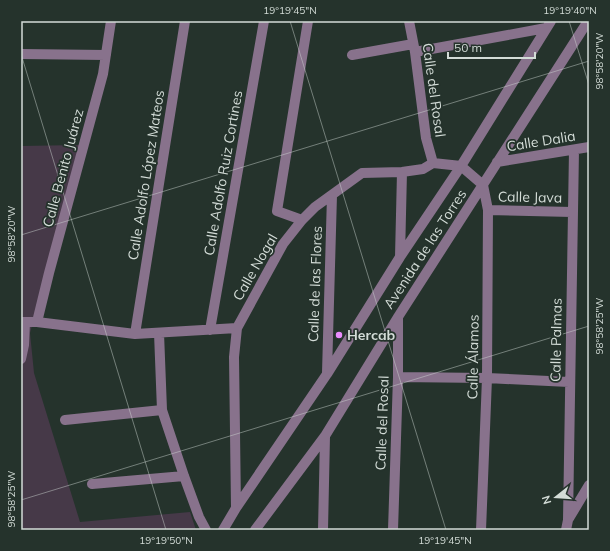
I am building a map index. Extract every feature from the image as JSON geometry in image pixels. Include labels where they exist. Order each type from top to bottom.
[{"type":"street","name":"Calle Benito Juárez","points":[[37,322],[103,74],[111,21]]},
{"type":"street","name":"Calle Adolfo López Mateos","points":[[135,334],[185,21]]},
{"type":"street","name":"Calle Adolfo Ruiz Cortines","points":[[210,330],[264,21]]},
{"type":"street","points":[[302,220],[276,211],[308,21]]},
{"type":"street","name":"Calle del Rosal","points":[[409,21],[426,138],[433,163]]},
{"type":"street","name":"Avenida de las Torres","points":[[255,530],[325,436],[398,317],[588,21]]},
{"type":"street","points":[[352,54],[414,48],[548,25]]},
{"type":"street","name":"Avenida de las Torres","points":[[223,530],[236,508],[326,374],[400,257],[461,166],[548,25]]},
{"type":"street","points":[[21,54],[106,55]]},
{"type":"street","name":"Calle Dalia","points":[[497,162],[589,147]]},
{"type":"street","name":"Calle Palmas","points":[[567,525],[574,150]]},
{"type":"street","name":"Calle Nogal","points":[[236,508],[234,357],[237,328],[283,244],[315,206],[362,173],[402,172],[423,168],[433,163],[461,166]]},
{"type":"street","points":[[461,166],[483,185]]},
{"type":"street","points":[[400,257],[402,172]]},
{"type":"street","name":"Calle Álamos","points":[[481,530],[487,378],[488,210],[483,185]]},
{"type":"street","name":"Calle de las Flores","points":[[326,374],[332,195]]},
{"type":"street","name":"Calle Java","points":[[488,210],[572,212]]},
{"type":"street","name":"Calle del Rosal","points":[[393,530],[398,377],[398,317]]},
{"type":"street","points":[[21,359],[24,345],[23,322],[37,322],[135,334],[237,328]]},
{"type":"street","points":[[159,333],[162,410],[199,517],[206,530]]},
{"type":"street","points":[[398,377],[487,378],[569,382]]},
{"type":"street","points":[[65,420],[162,410]]},
{"type":"street","points":[[323,530],[325,436]]},
{"type":"street","points":[[92,484],[184,476]]},
{"type":"street","points":[[567,525],[589,485]]},
{"type":"shaded area","points":[[79,145],[30,333],[34,373],[80,522],[190,512],[196,530],[21,530],[21,146]]},
{"type":"place","name":"Hercab","points":[[339,335]]}]
